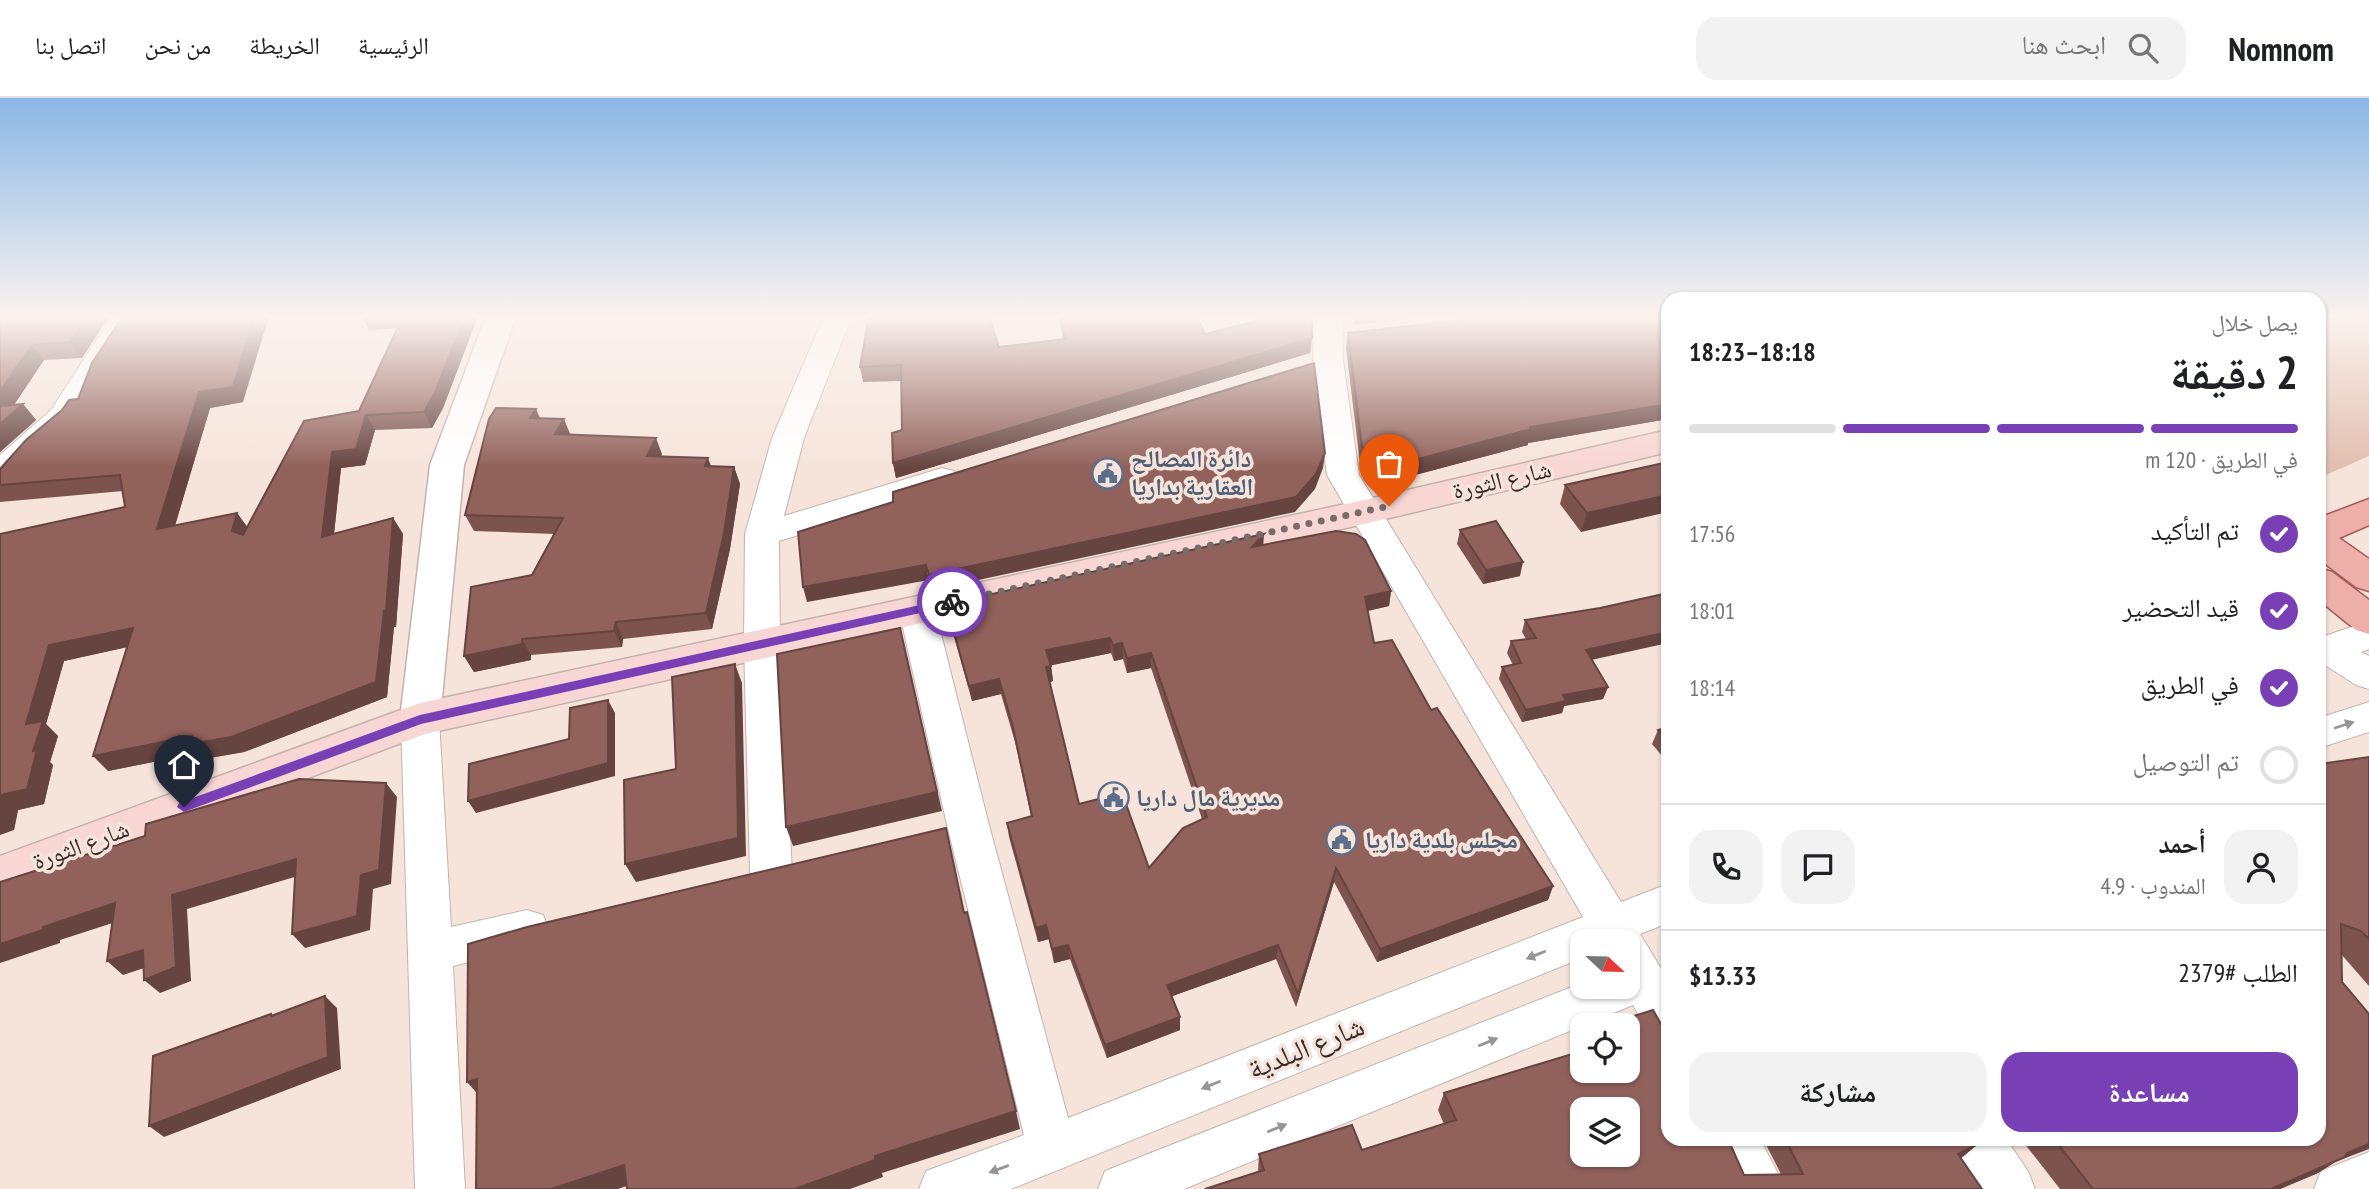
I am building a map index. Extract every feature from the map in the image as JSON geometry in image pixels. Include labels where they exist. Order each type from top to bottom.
[{"type":"main road","name":"شارع الثورة","points":[[0,875],[420,719],[1364,512],[1661,443]]},
{"type":"main road","points":[[2326,528],[2369,511]]},
{"type":"main road","points":[[2326,546],[2365,571]]},
{"type":"main road","points":[[2326,583],[2365,571]]},
{"type":"main road","points":[[2326,587],[2369,620]]},
{"type":"street","points":[[0,475],[26,447],[62,417],[94,367]]},
{"type":"street","points":[[440,1189],[420,719],[447,465],[483,367]]},
{"type":"street","points":[[771,872],[762,645],[762,534],[788,438],[817,367]]},
{"type":"street","points":[[1331,367],[1343,475],[1612,929]]},
{"type":"street","points":[[762,534],[973,469]]},
{"type":"street","points":[[917,610],[948,829],[1052,1149]]},
{"type":"street","points":[[2326,650],[2369,634]]},
{"type":"street","points":[[2326,652],[2369,675]]},
{"type":"street","points":[[2326,731],[2369,717]]},
{"type":"street","name":"شارع البلدية","points":[[1640,950],[1661,915]]},
{"type":"street","points":[[429,952],[561,921]]},
{"type":"street","points":[[1640,977],[1661,1012]]},
{"type":"street","name":"شارع البلدية","points":[[944,1189],[1052,1149],[1570,983]]},
{"type":"street","name":"شارع البلدية","points":[[1149,1184],[1570,991]]},
{"type":"street","points":[[1736,1146],[1760,1189]]},
{"type":"street","points":[[1982,1146],[2010,1189]]},
{"type":"street","points":[[2339,1189],[2369,1177]]},
{"type":"shaded area","points":[[2326,367],[2369,367],[2369,456],[2326,475]]},
{"type":"building","points":[[0,367],[17,367],[0,391]]},
{"type":"building","points":[[90,367],[239,367],[233,387],[199,392],[157,529],[237,513],[232,531],[243,535],[304,421],[359,411],[379,367],[445,367],[424,412],[366,415],[356,449],[332,452],[322,537],[393,518],[386,611],[376,682],[231,737],[190,744],[192,736],[93,756],[133,628],[49,645],[26,724],[43,721],[33,751],[37,750],[27,789],[1,795],[0,801],[0,534],[125,507],[120,475],[0,485],[0,469],[26,440],[62,410],[69,400],[78,399]]},
{"type":"building","points":[[901,367],[1215,367],[893,463],[892,433],[902,430]]},
{"type":"building","points":[[1301,367],[1314,367],[1325,453],[1316,474],[1296,497],[929,575],[926,565],[803,587],[798,532],[893,502],[893,492]]},
{"type":"building","points":[[1352,367],[1661,367],[1661,405],[1530,427],[1531,429],[1403,463],[1386,461],[1362,447]]},
{"type":"building","points":[[23,404],[0,424],[0,406]]},
{"type":"building","points":[[496,408],[536,409],[530,418],[564,419],[555,434],[656,438],[647,456],[708,458],[705,466],[734,467],[724,533],[706,613],[616,622],[614,631],[522,639],[522,644],[464,656],[471,587],[532,575],[563,518],[465,515],[489,419]]},
{"type":"building","points":[[1661,464],[1661,497],[1587,513],[1565,485]]},
{"type":"building","points":[[1496,521],[1523,562],[1486,570],[1460,530]]},
{"type":"building","points":[[1336,531],[1356,534],[1365,540],[1391,591],[1365,597],[1374,643],[1392,640],[1431,710],[1437,708],[1553,886],[1380,949],[1336,868],[1298,994],[1278,945],[1167,985],[1180,1017],[1105,1045],[1068,945],[1052,949],[1046,925],[1036,928],[1007,823],[1032,816],[1013,727],[999,679],[969,686],[948,611],[940,613],[938,606],[1264,534],[1252,547]],"holes":[[[1110,638],[1113,645],[1122,643],[1127,658],[1151,653],[1207,817],[1183,828],[1149,868],[1122,793],[1079,804],[1046,667],[1051,666],[1046,650]]]},
{"type":"building","points":[[1661,595],[1661,634],[1586,650],[1608,687],[1563,695],[1566,701],[1526,710],[1502,667],[1521,663],[1511,641],[1536,638],[1525,620]]},
{"type":"building","points":[[900,628],[937,792],[786,827],[777,654]]},
{"type":"building","points":[[735,664],[738,838],[625,864],[624,780],[676,769],[672,677]]},
{"type":"building","points":[[608,700],[608,763],[468,801],[469,764],[569,739],[570,708]]},
{"type":"building","points":[[2369,757],[2369,939],[2361,931],[2341,924],[2342,982],[2369,1014],[2369,1144],[2271,1189],[2093,1189],[2059,1146],[2326,1146],[2326,763]]},
{"type":"building","points":[[299,779],[386,783],[379,870],[361,875],[357,916],[292,934],[296,859],[172,895],[176,967],[144,980],[143,950],[107,961],[115,903],[0,944],[0,882],[145,836],[146,824]]},
{"type":"building","points":[[946,828],[964,913],[967,912],[1016,1111],[875,1156],[875,1160],[795,1189],[627,1189],[624,1165],[551,1189],[476,1189],[477,1079],[467,1082],[468,944],[527,927]]},
{"type":"building","points":[[325,996],[328,1057],[149,1126],[153,1056]]},
{"type":"building","points":[[1653,1010],[1661,1024],[1661,1146],[1731,1146],[1744,1175],[1803,1174],[1789,1146],[1974,1146],[1958,1154],[1982,1189],[1205,1189],[1264,1170],[1259,1154],[1352,1125],[1362,1150],[1456,1120],[1444,1093],[1570,1055],[1570,1083],[1640,1083],[1640,1014]]},
{"type":"way so far","points":[[952,602],[1389,506]]},
{"type":"place","name":"دائرة المصالح العقارية بداريا","points":[[1108,473]]},
{"type":"place","name":"مديرية مال داريا","points":[[1113,798]]},
{"type":"place","name":"مجلس بلدية داريا","points":[[1342,840]]},
{"type":"route","points":[[184,807],[420,719],[952,602]]}]
